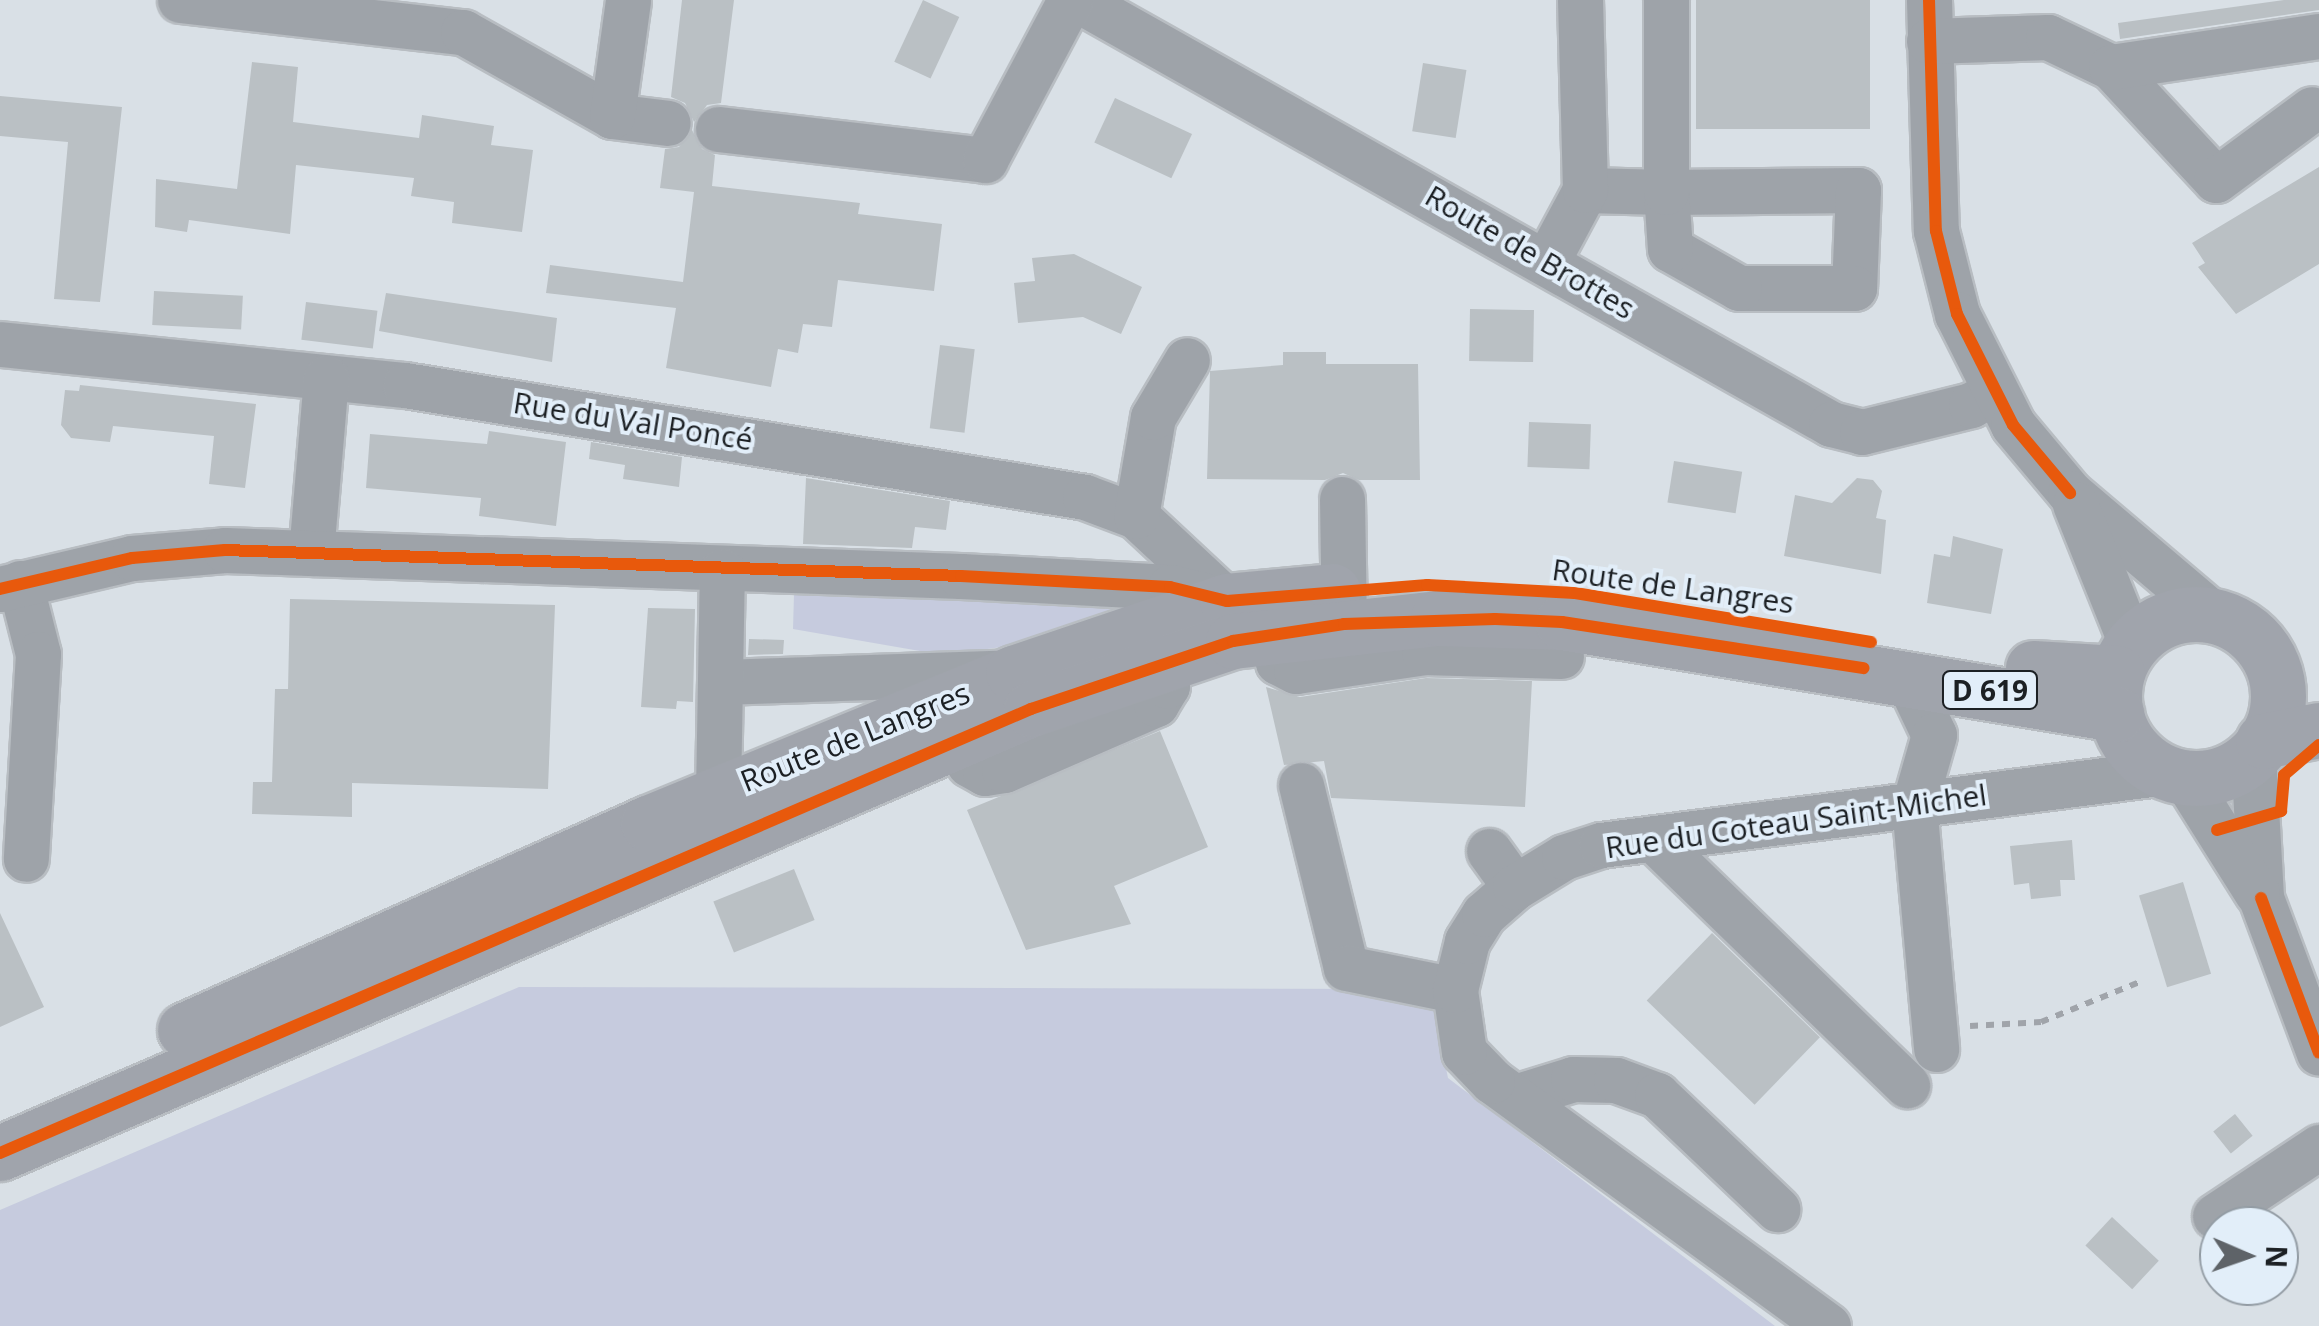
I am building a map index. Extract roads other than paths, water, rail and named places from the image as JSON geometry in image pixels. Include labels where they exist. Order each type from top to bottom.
[{"type":"main road","name":"Route de Langres","points":[[1344,607],[1427,585],[1575,592],[2043,670],[2122,691]]},
{"type":"main road","name":"Route de Langres","points":[[0,1113],[718,794],[948,722],[1022,691],[1255,611],[1344,607],[1438,618],[1562,622],[1906,676],[2122,691]]},
{"type":"main road","name":"Route de Langres","points":[[1146,668],[1255,611]]},
{"type":"main road","points":[[2319,671],[2262,646],[2238,624],[2214,615],[2164,620],[2122,691],[2146,762],[2175,775],[2223,774],[2258,748],[2319,730]]},
{"type":"main road","points":[[2258,748],[2278,709],[2278,684],[2262,646]]},
{"type":"main road","name":"D 619","points":[[1022,691],[1146,668]]},
{"type":"main road","name":"D 619","points":[[0,1153],[948,722]]},
{"type":"street","points":[[180,0],[464,32],[612,116],[668,123]]},
{"type":"street","points":[[612,116],[628,0]]},
{"type":"street","points":[[718,129],[985,160],[1074,0]]},
{"type":"street","name":"Route de Brottes","points":[[1074,0],[1548,261],[1832,424],[1862,432],[1971,404],[1995,392]]},
{"type":"street","points":[[1548,261],[1585,190],[1580,0]]},
{"type":"street","points":[[1585,190],[1666,192],[1666,0]]},
{"type":"street","points":[[2214,615],[2070,493],[2013,425],[1956,314],[1936,231],[1929,20],[2048,37],[2110,67],[2216,180],[2312,110]]},
{"type":"street","points":[[2110,67],[2319,36]]},
{"type":"street","name":"Rue du Val Poncé","points":[[0,344],[326,378],[956,473],[1085,497],[1136,516],[1255,611],[1278,662],[1296,671],[1424,652],[1561,656]]},
{"type":"street","points":[[1136,516],[1153,417],[1187,360]]},
{"type":"street","points":[[311,553],[326,378]]},
{"type":"street","points":[[2069,784],[2122,691],[2070,493]]},
{"type":"street","points":[[1342,499],[1344,607]]},
{"type":"street","points":[[26,860],[38,654],[10,586],[132,558],[225,550],[1170,587],[1255,611]]},
{"type":"street","points":[[718,794],[722,571]]},
{"type":"street","points":[[948,722],[970,764],[985,773],[1004,770],[1156,704],[1167,686],[1146,668]]},
{"type":"street","points":[[1906,676],[1934,735],[1914,805],[1935,1039]]},
{"type":"street","points":[[721,682],[1022,691]]},
{"type":"street","points":[[2258,748],[2261,898]]},
{"type":"street","points":[[2175,775],[2261,898],[2319,1053]]},
{"type":"street","name":"Rue du Coteau Saint-Michel","points":[[1828,1326],[1515,1098],[1464,1052],[1455,990],[1467,941],[1484,914],[1515,887],[1564,858],[1652,838],[2069,784],[2175,775]]},
{"type":"street","points":[[1300,785],[1340,871],[1346,968],[1455,990]]},
{"type":"street","points":[[1652,838],[1906,1085]]},
{"type":"street","points":[[1489,851],[1515,887]]},
{"type":"street","points":[[216,1058],[248,1022],[362,973],[381,942]]},
{"type":"street","points":[[1515,1098],[1573,1079],[1616,1080],[1657,1096],[1777,1209]]},
{"type":"street","points":[[2230,1206],[2319,1147]]}]
